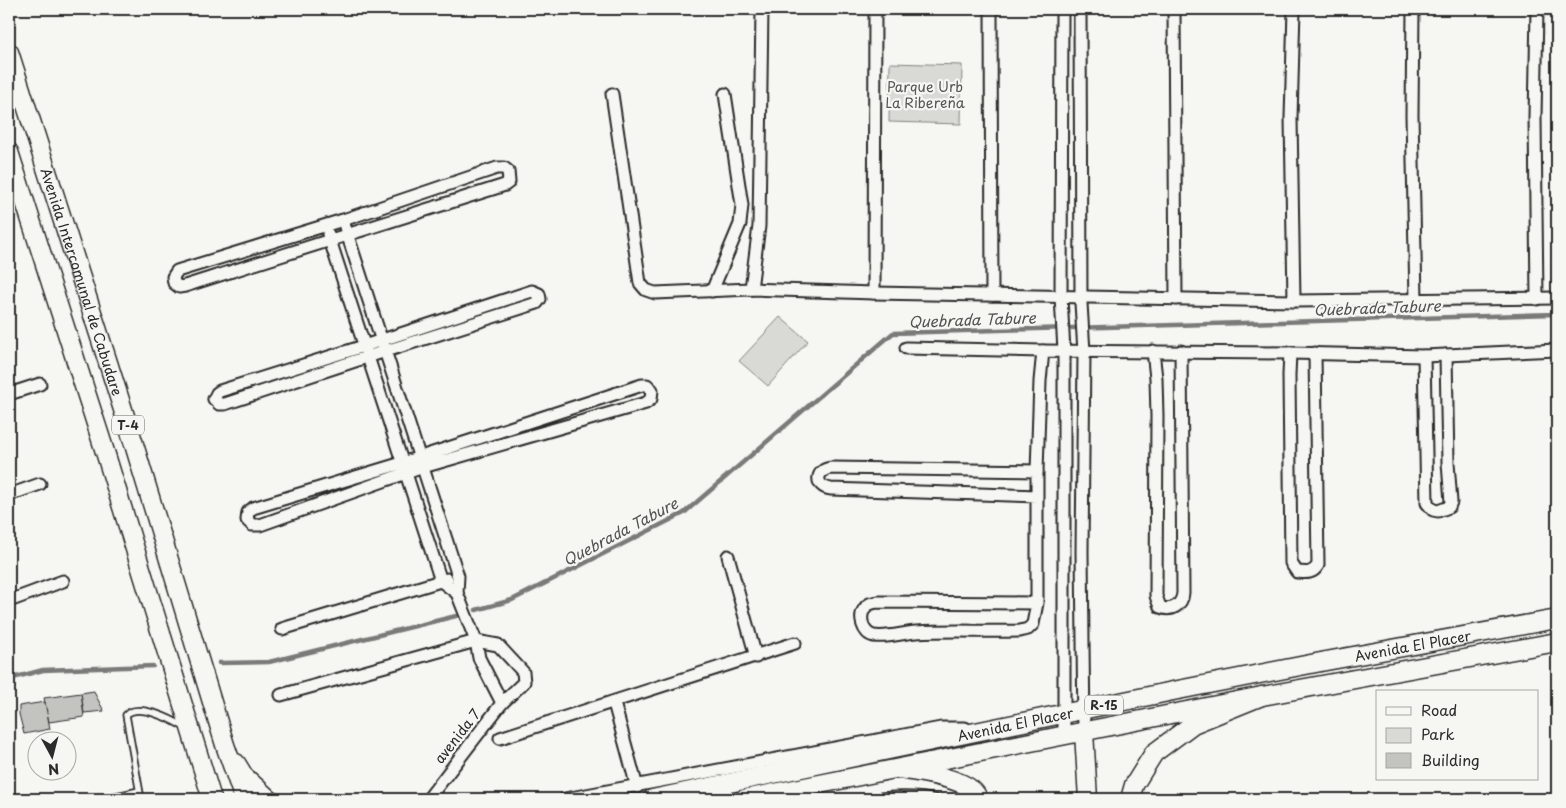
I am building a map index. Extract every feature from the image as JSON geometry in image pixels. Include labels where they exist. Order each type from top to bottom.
[{"type":"main road","name":"Avenida Intercomunal de Cabudare","points":[[9,52],[133,441],[225,746],[244,799]]},
{"type":"main road","name":"T-4","points":[[9,152],[109,465],[209,797]]},
{"type":"main road","name":"Avenida El Placer","points":[[652,799],[1063,713],[1316,663],[1557,619]]},
{"type":"main road","name":"Avenida El Placer","points":[[744,799],[868,776],[1262,696],[1557,642]]},
{"type":"main road","points":[[1130,799],[1134,785],[1154,753],[1193,724],[1262,696]]},
{"type":"main road","points":[[1084,732],[1088,799]]},
{"type":"main road","points":[[225,746],[244,776],[269,799]]},
{"type":"main road","points":[[899,769],[927,773],[951,780],[971,789],[979,799]]},
{"type":"main road","points":[[796,799],[868,776]]},
{"type":"street","points":[[751,289],[759,226],[762,9]]},
{"type":"street","points":[[874,293],[875,9]]},
{"type":"street","points":[[992,9],[992,295]]},
{"type":"street","points":[[1062,9],[1061,300],[1064,351],[1064,736]]},
{"type":"street","points":[[1080,9],[1084,352],[1082,552],[1084,732]]},
{"type":"street","points":[[1174,9],[1176,299]]},
{"type":"street","points":[[1294,9],[1291,118],[1294,301]]},
{"type":"street","points":[[1413,9],[1412,115],[1416,299]]},
{"type":"street","points":[[1537,9],[1535,118],[1537,300]]},
{"type":"street","points":[[612,94],[640,283],[646,290],[655,293],[751,289],[992,295],[1061,300],[1294,301],[1537,300],[1557,298]]},
{"type":"street","points":[[712,291],[740,224],[742,205],[725,94]]},
{"type":"street","points":[[497,168],[504,168],[508,171],[509,182],[505,185],[186,286],[179,287],[174,283],[174,274],[177,271],[343,220],[497,168]]},
{"type":"street","points":[[343,220],[458,576],[457,593],[476,641],[479,658],[502,703]]},
{"type":"street","points":[[325,226],[441,581],[457,593]]},
{"type":"street","points":[[226,256],[230,272]]},
{"type":"street","points":[[365,352],[262,378],[220,391],[214,399],[219,404],[225,404],[266,391],[365,352],[384,345],[532,291],[537,292],[540,296],[540,301],[537,303],[384,345]]},
{"type":"street","points":[[906,348],[1424,356],[1557,350]]},
{"type":"street","points":[[1037,603],[878,602],[869,604],[864,608],[862,624],[865,631],[870,635],[877,636],[916,632],[1020,631],[1028,629],[1033,624],[1037,603],[1037,471],[1043,351]]},
{"type":"street","points":[[1153,351],[1157,416],[1156,596],[1160,607],[1164,609],[1175,608],[1180,604],[1183,593],[1181,351]]},
{"type":"street","points":[[1290,353],[1291,563],[1297,572],[1305,573],[1311,573],[1318,565],[1315,353]]},
{"type":"street","points":[[1424,356],[1427,503],[1433,510],[1438,511],[1449,507],[1451,502],[1448,463],[1446,355]]},
{"type":"street","points":[[262,378],[266,391]]},
{"type":"street","points":[[9,394],[40,384]]},
{"type":"street","points":[[404,468],[253,508],[248,512],[247,520],[252,524],[260,524],[404,468],[642,384],[647,385],[652,390],[651,399],[646,402],[422,462]]},
{"type":"street","points":[[1037,471],[832,468],[822,472],[819,484],[831,489],[1038,496]]},
{"type":"street","points":[[9,495],[40,484]]},
{"type":"street","points":[[728,556],[756,657]]},
{"type":"street","points":[[282,629],[458,576]]},
{"type":"street","points":[[9,602],[63,581]]},
{"type":"street","points":[[281,695],[476,641]]},
{"type":"street","name":"avenida 7","points":[[428,799],[502,703],[524,682],[524,672],[498,645],[476,641]]},
{"type":"street","points":[[500,738],[795,643]]},
{"type":"street","points":[[614,702],[637,787]]},
{"type":"street","points":[[565,799],[637,787],[941,728],[994,728]]},
{"type":"street","points":[[437,787],[438,799]]},
{"type":"lane","points":[[141,799],[126,718],[128,713],[141,710],[153,713],[190,731]]},
{"type":"lane","points":[[103,799],[139,791]]},
{"type":"lane","points":[[863,799],[922,794],[941,799]]},
{"type":"green space","name":"Parque Urb La Ribereña","points":[[890,63],[962,65],[961,124],[889,122]]},
{"type":"green space","points":[[780,317],[808,341],[768,386],[739,361]]},
{"type":"building","points":[[94,691],[104,711],[84,713],[81,693]]},
{"type":"building","points":[[81,693],[84,717],[49,722],[44,698]]},
{"type":"building","points":[[45,702],[50,729],[28,730],[28,733],[24,734],[19,706]]},
{"type":"waterway","name":"Quebrada Tabure","points":[[476,610],[512,600],[684,513],[893,333],[1557,314]]},
{"type":"waterway","name":"Quebrada Tabure","points":[[219,663],[269,662],[456,616]]},
{"type":"waterway","name":"Quebrada Tabure","points":[[9,679],[43,670],[153,666]]}]
